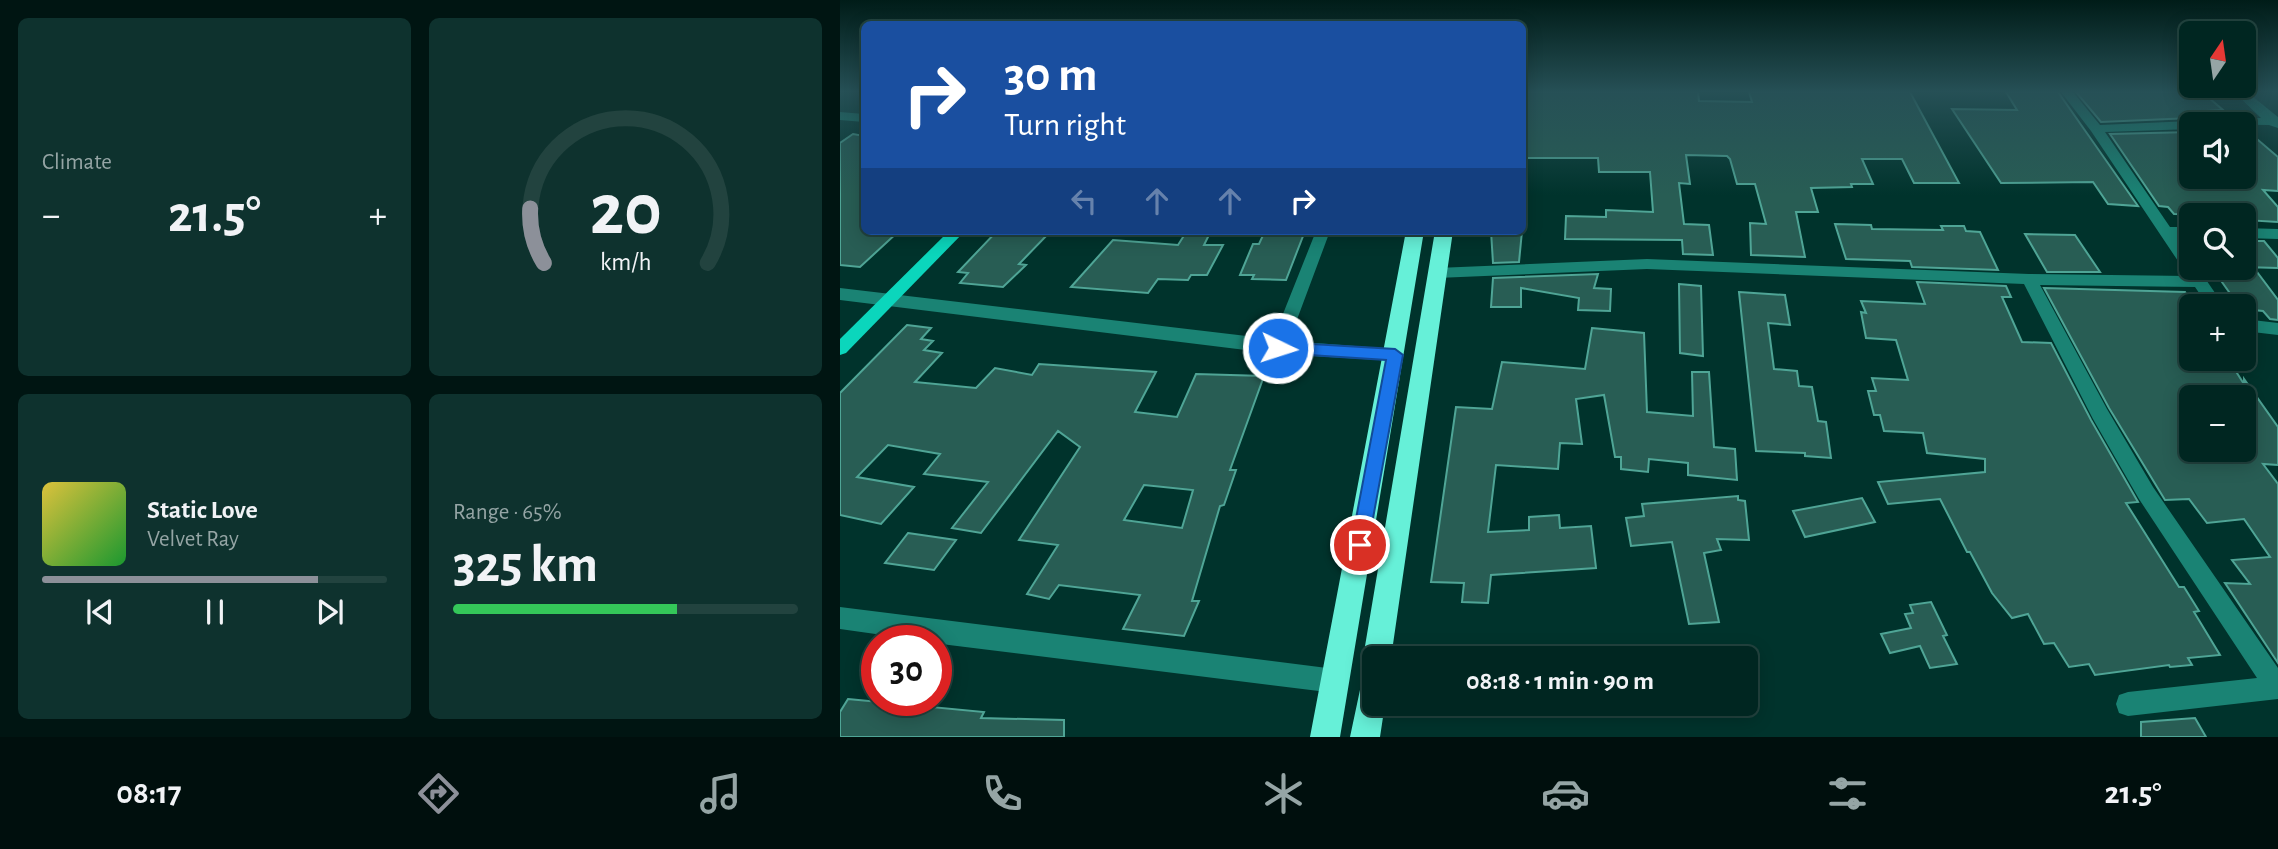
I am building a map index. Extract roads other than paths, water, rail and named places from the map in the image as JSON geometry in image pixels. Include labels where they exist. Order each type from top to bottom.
[{"type":"highway","points":[[1325,737],[1414,235]]},
{"type":"highway","points":[[1379,646],[1443,235]]},
{"type":"highway","points":[[1365,737],[1368,716]]},
{"type":"main road","points":[[840,349],[954,235]]},
{"type":"street","points":[[2094,126],[2206,294]]},
{"type":"street","points":[[2096,129],[2158,126]]},
{"type":"street","points":[[2165,232],[2179,232]]},
{"type":"street","points":[[2256,233],[2278,234]]},
{"type":"street","points":[[1278,348],[1321,235]]},
{"type":"street","points":[[1437,273],[1647,264],[2029,279],[2197,282]]},
{"type":"street","points":[[2029,279],[2099,414],[2146,493],[2278,687],[2128,704]]},
{"type":"street","points":[[840,294],[1278,348],[1395,355]]},
{"type":"street","points":[[2256,326],[2278,329]]},
{"type":"street","points":[[840,618],[963,636],[1335,681]]}]
